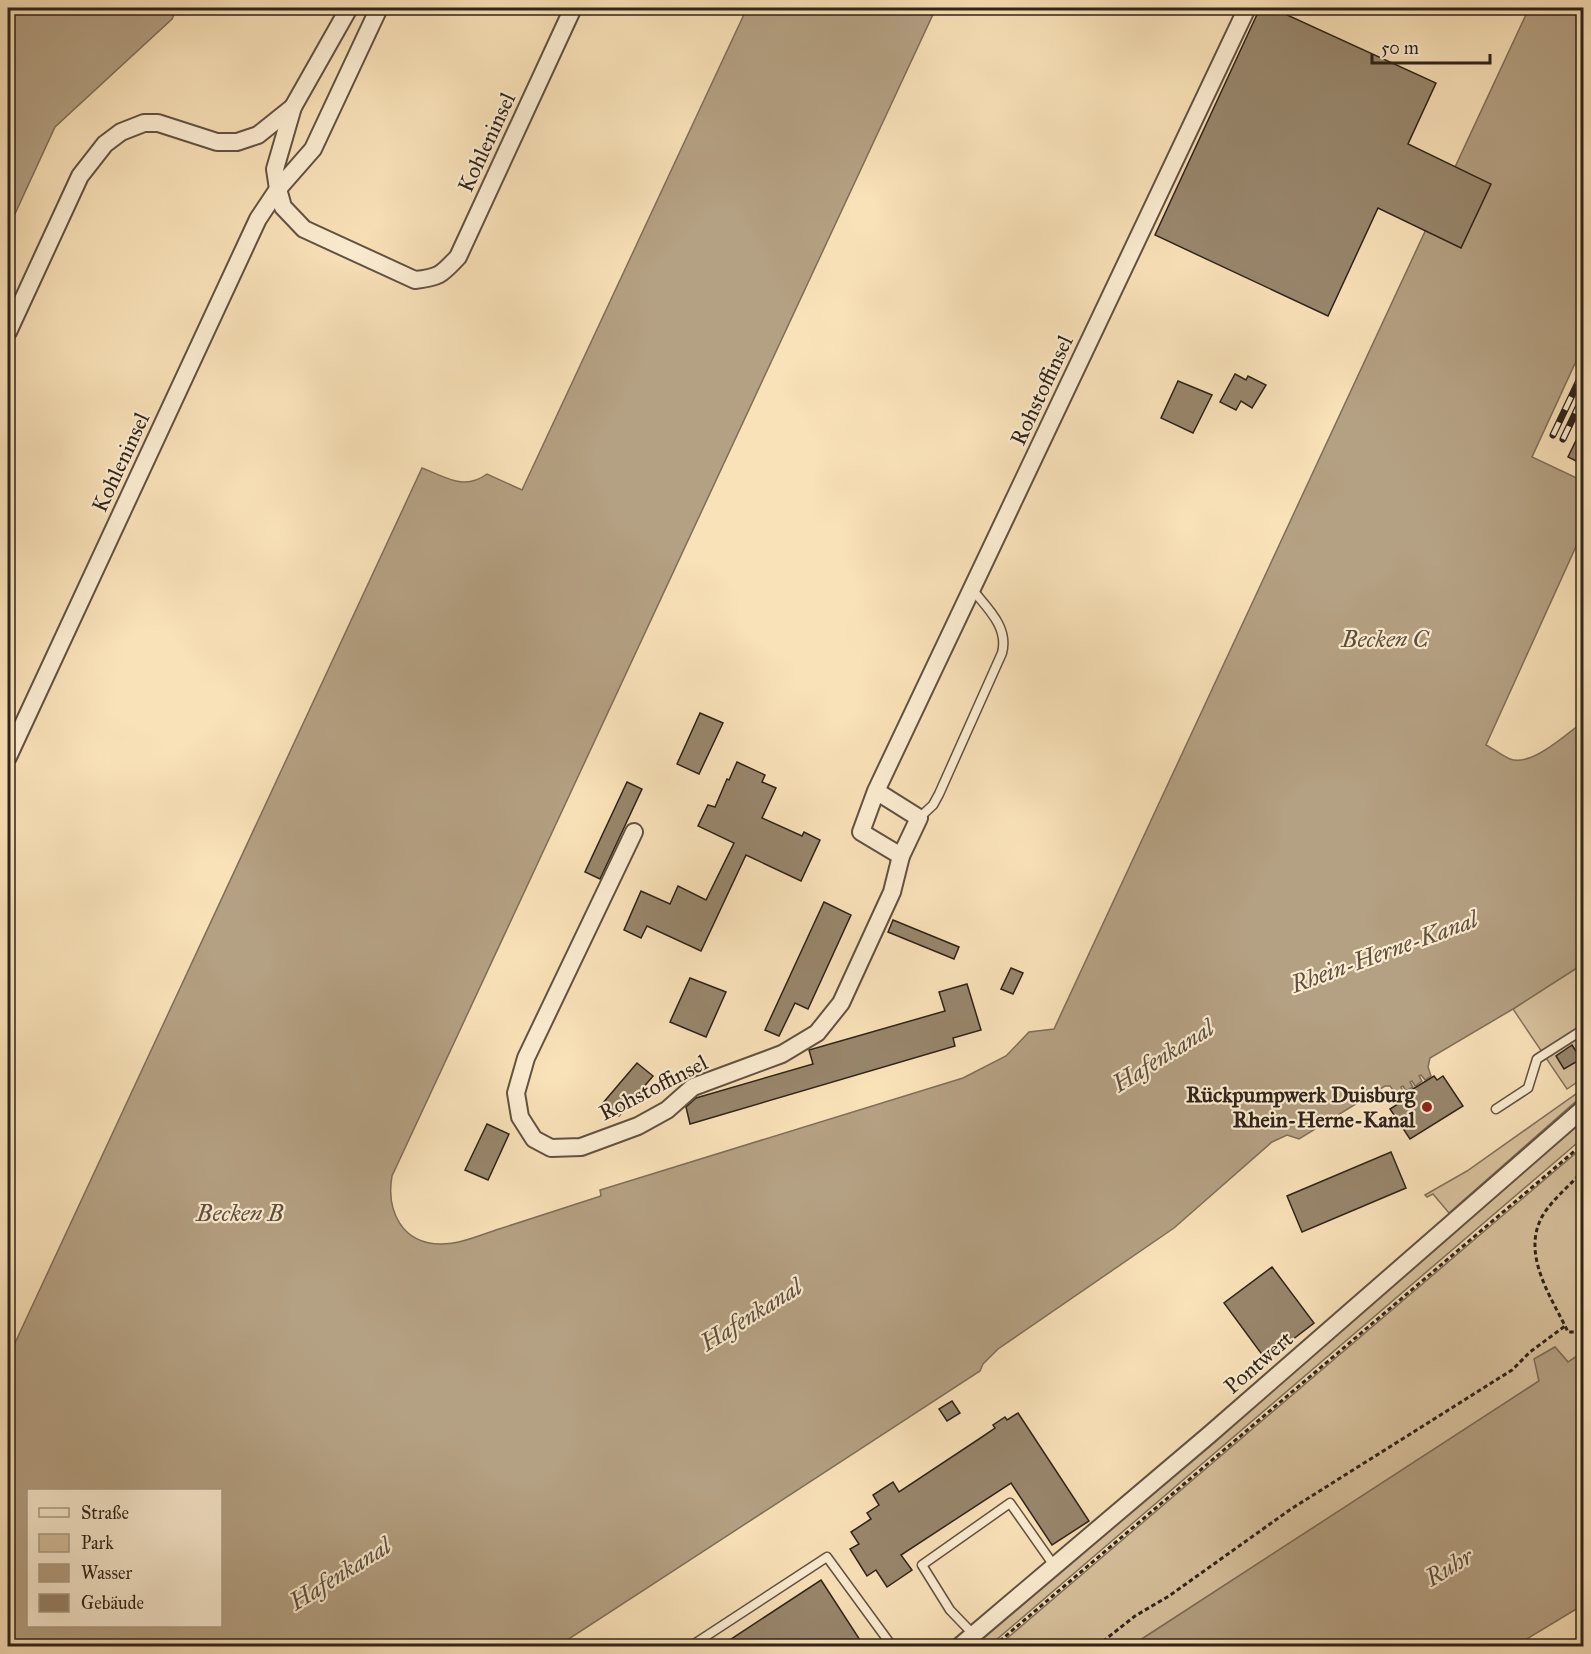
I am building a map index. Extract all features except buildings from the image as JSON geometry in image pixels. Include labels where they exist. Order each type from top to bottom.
[{"type":"street","name":"Kohleninsel","points":[[8,758],[258,219],[278,189],[313,149],[379,8]]},
{"type":"street","name":"Kohleninsel","points":[[347,12],[293,107],[275,169],[278,189],[283,207],[304,229],[415,280],[435,278],[444,273],[458,257],[573,8]]},
{"type":"street","name":"Rohstoffinsel","points":[[901,856],[861,832],[876,791],[1247,8]]},
{"type":"street","points":[[347,12],[372,23]]},
{"type":"street","name":"Kohleninsel","points":[[8,332],[80,176],[105,144],[121,132],[144,123],[158,123],[217,142],[237,142],[258,135],[293,107]]},
{"type":"street","points":[[876,791],[919,818]]},
{"type":"street","name":"Rohstoffinsel","points":[[634,832],[526,1058],[516,1094],[520,1117],[534,1139],[551,1148],[581,1146],[638,1126],[667,1110],[693,1087],[783,1054],[817,1033],[841,1004],[892,892],[901,856],[919,818]]},
{"type":"street","name":"Pontwert","points":[[960,1647],[1218,1427],[1584,1108]]},
{"type":"lane","points":[[919,818],[933,805],[939,794],[1002,653],[1005,641],[1002,629],[971,589]]},
{"type":"lane","points":[[1496,1109],[1528,1088],[1537,1059],[1584,1029]]},
{"type":"lane","points":[[974,1635],[950,1610],[922,1565],[1010,1503],[1055,1567]]},
{"type":"lane","points":[[691,1647],[827,1557],[892,1647]]},
{"type":"path","points":[[994,1647],[1584,1143]]},
{"type":"path","points":[[1584,1170],[1543,1215],[1535,1234],[1535,1249],[1541,1278],[1568,1332],[1584,1332]]},
{"type":"path","points":[[1097,1647],[1135,1616],[1169,1596],[1291,1509],[1512,1370],[1530,1352],[1565,1326]]},
{"type":"green space","points":[[1583,964],[1583,1078],[1567,1089],[1513,1009]]},
{"type":"green space","points":[[1583,1089],[1583,1095],[1449,1213],[1433,1194],[1427,1197],[1425,1195],[1467,1171]]},
{"type":"green space","points":[[1583,1119],[1583,1138],[989,1646],[970,1646]]},
{"type":"green space","points":[[1583,1147],[1583,1352],[1568,1362],[1555,1347],[1535,1359],[1539,1381],[1131,1646],[998,1646]]},
{"type":"water","points":[[8,8],[177,8],[172,19],[55,127],[8,229]]},
{"type":"water","points":[[747,8],[936,8],[392,1176],[392,1201],[400,1223],[416,1238],[427,1243],[441,1244],[470,1239],[601,1196],[600,1190],[963,1078],[1006,1056],[1029,1032],[1054,1029],[1529,8],[1583,8],[1583,346],[1532,457],[1583,481],[1583,531],[1486,745],[1510,759],[1528,758],[1548,748],[1583,722],[1583,964],[1430,1058],[1428,1067],[1431,1076],[1425,1080],[1421,1075],[1419,1076],[1422,1081],[1415,1086],[1412,1081],[1410,1082],[1413,1087],[1406,1091],[1403,1086],[1401,1087],[1404,1093],[1398,1097],[1390,1086],[1385,1086],[1299,1139],[1287,1135],[1272,1142],[1174,1228],[998,1349],[983,1364],[980,1371],[558,1646],[8,1646],[8,1358],[422,468],[463,482],[471,482],[487,474],[522,490]]},
{"type":"water","name":"Ruhr","points":[[1555,1347],[1568,1362],[1583,1352],[1583,1605],[1515,1646],[1131,1646],[1539,1381],[1534,1359]]},
{"type":"railway","points":[[1553,435],[1584,370]]},
{"type":"railway","points":[[1563,439],[1584,395]]},
{"type":"place","name":"Rückpumpwerk Duisburg Rhein-Herne-Kanal","points":[[1427,1107]]},
{"type":"water label","name":"Becken C","points":[[1385,639]]},
{"type":"water label","name":"Rhein-Herne-Kanal","points":[[1384,952]]},
{"type":"water label","name":"Hafenkanal","points":[[1163,1056]]},
{"type":"water label","name":"Becken B","points":[[240,1213]]},
{"type":"water label","name":"Hafenkanal","points":[[751,1315]]},
{"type":"water label","name":"Hafenkanal","points":[[340,1574]]}]
